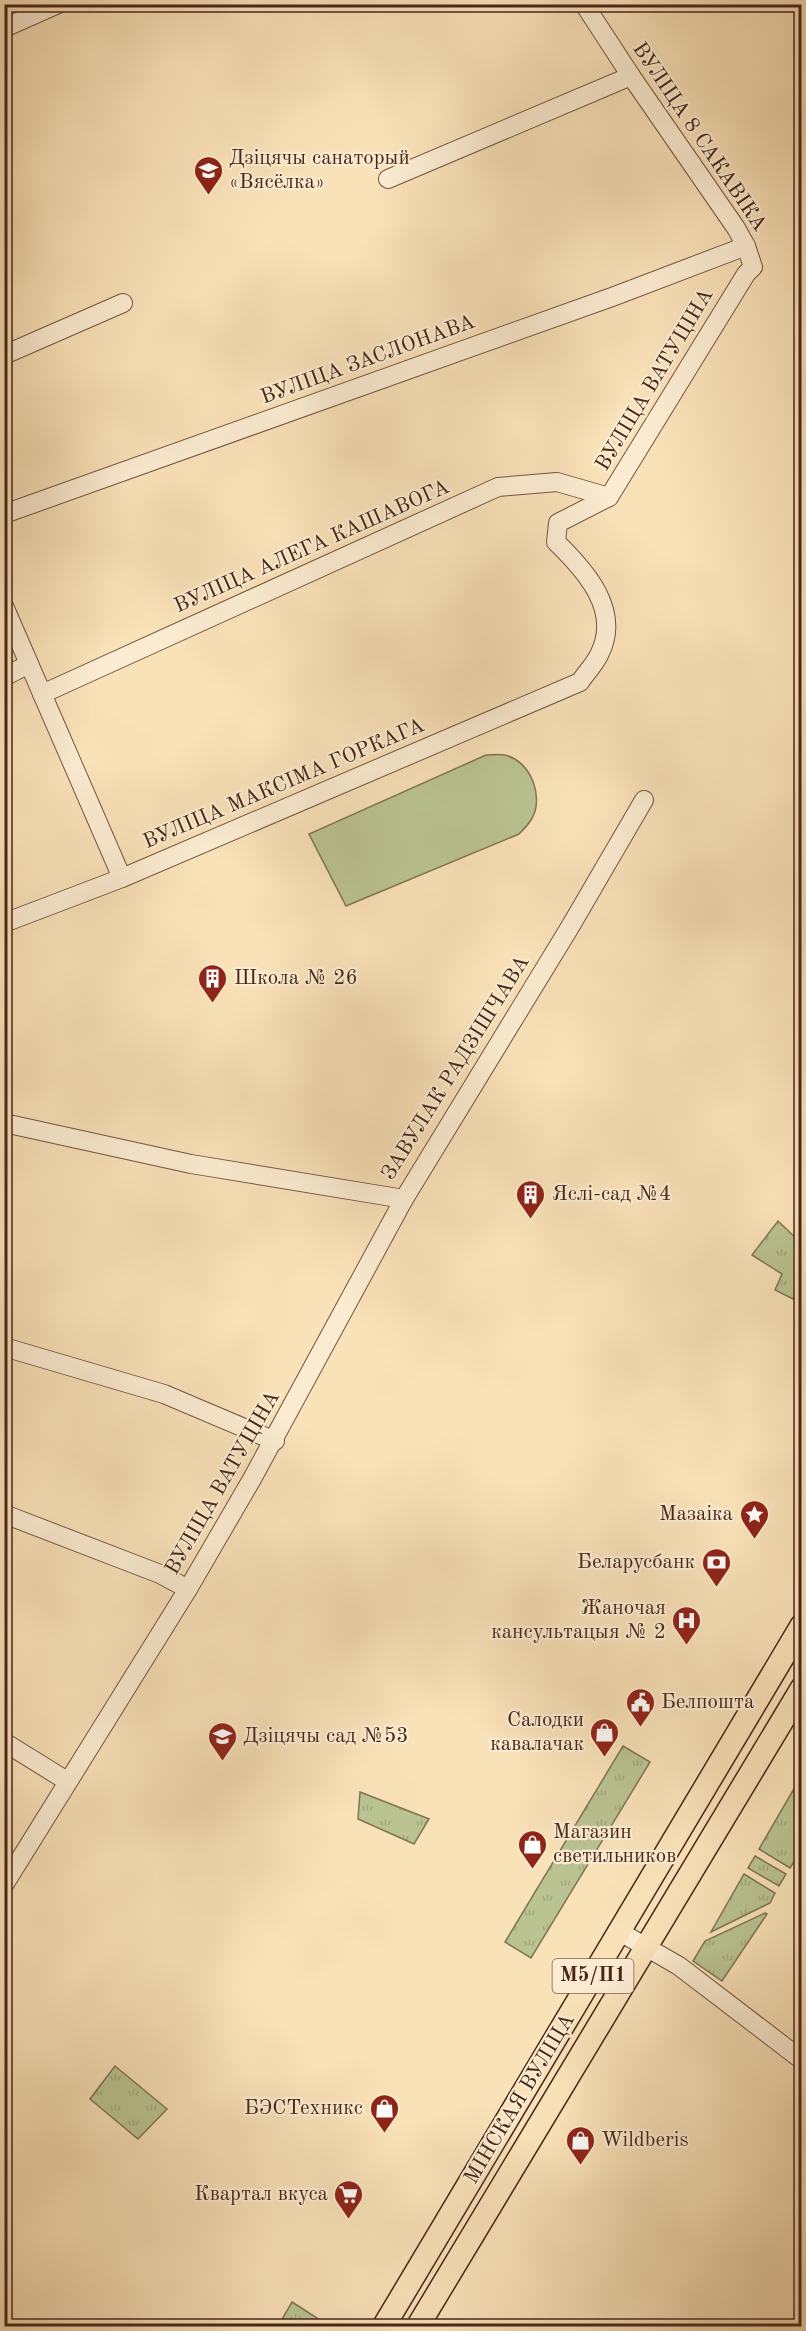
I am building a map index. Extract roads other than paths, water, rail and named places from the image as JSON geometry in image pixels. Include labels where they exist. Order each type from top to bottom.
[{"type":"main road","name":"МІНСКАЯ ВУЛІЦА","points":[[384,2326],[801,1624]]},
{"type":"main road","name":"МІНСКАЯ ВУЛІЦА","points":[[418,2326],[801,1688]]},
{"type":"street","points":[[4,28],[58,4]]},
{"type":"street","name":"ВУЛІЦА 8 САКАВІКА","points":[[584,4],[746,246],[753,267]]},
{"type":"street","points":[[388,179],[631,76]]},
{"type":"street","name":"ВУЛІЦА ЗАСЛОНАВА","points":[[4,514],[589,305],[746,246]]},
{"type":"street","name":"ВУЛІЦА ВАТУЦІНА","points":[[579,682],[599,655],[607,632],[604,606],[582,569],[556,542],[558,523],[609,497],[746,274],[753,267]]},
{"type":"street","points":[[4,356],[123,303]]},
{"type":"street","name":"ВУЛІЦА АЛЕГА КАШАВОГА","points":[[42,694],[498,487],[557,482],[609,497]]},
{"type":"street","points":[[4,606],[122,878]]},
{"type":"street","points":[[4,677],[29,664]]},
{"type":"street","name":"ВУЛІЦА МАКСІМА ГОРКАГА","points":[[4,923],[122,878],[579,682]]},
{"type":"street","name":"ЗАВУЛАК РАДЗІШЧАВА","points":[[4,1123],[191,1164],[404,1199],[570,927],[644,800]]},
{"type":"street","name":"ВУЛІЦА ВАТУЦІНА","points":[[4,1885],[188,1589],[275,1441],[404,1199]]},
{"type":"street","points":[[4,1347],[164,1394],[275,1441]]},
{"type":"street","points":[[4,1514],[160,1575],[188,1589]]},
{"type":"street","points":[[4,1742],[67,1781]]},
{"type":"street","points":[[620,1932],[679,1966],[801,2060]]},
{"type":"place","name":"Дзіцячы санаторый «Вясёлка»","points":[[208,196]]},
{"type":"place","name":"Школа № 26","points":[[213,1004]]},
{"type":"place","name":"Яслі-сад №4","points":[[531,1220]]},
{"type":"place","name":"Мазаіка","points":[[754,1540]]},
{"type":"place","name":"Беларусбанк","points":[[716,1588]]},
{"type":"place","name":"Жаночая кансультацыя № 2","points":[[687,1646]]},
{"type":"place","name":"Белпошта","points":[[640,1728]]},
{"type":"place","name":"Салодки кавалачак","points":[[605,1758]]},
{"type":"place","name":"Дзіцячы сад №53","points":[[222,1762]]},
{"type":"place","name":"Магазин светильников","points":[[532,1870]]},
{"type":"place","name":"БЭСТехникс","points":[[384,2134]]},
{"type":"place","name":"Wildberis","points":[[580,2166]]},
{"type":"place","name":"Квартал вкуса","points":[[349,2220]]}]
